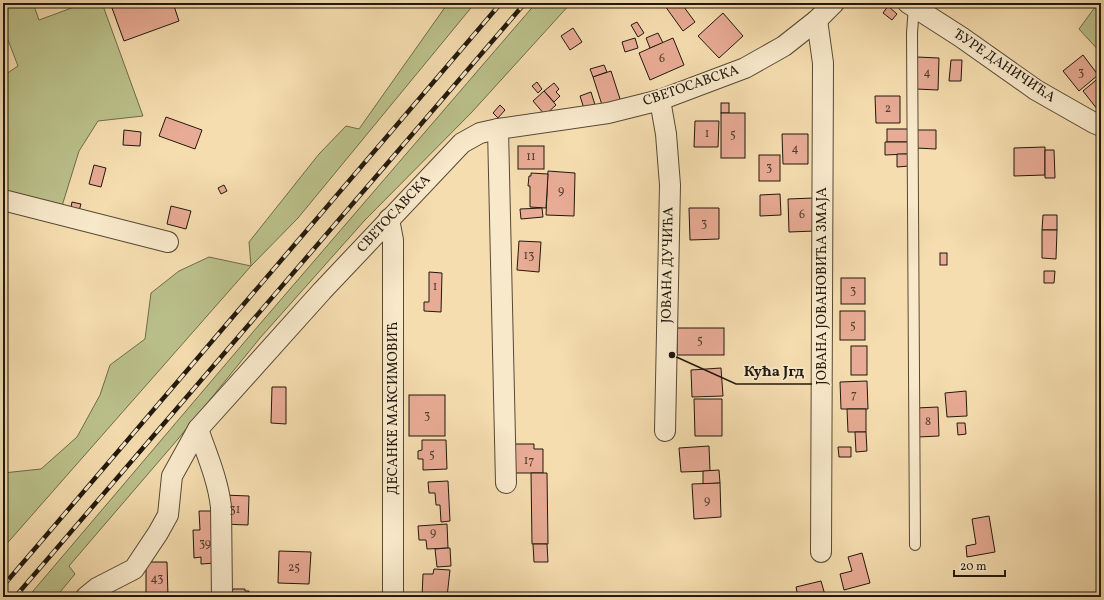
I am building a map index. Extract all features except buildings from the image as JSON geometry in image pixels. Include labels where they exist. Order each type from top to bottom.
[{"type":"street","name":"СВЕТОСАВСКА","points":[[86,597],[97,588],[134,569],[158,533],[168,515],[172,476],[198,429],[322,291],[462,143],[480,133],[498,129],[608,113],[660,100],[745,68],[784,46],[817,20],[834,3]]},
{"type":"street","name":"ЂУРЕ ДАНИЧИЋА","points":[[911,5],[1036,90],[1101,126]]},
{"type":"street","name":"ЈОВАНА ЈОВАНОВИЋА ЗМАЈА","points":[[817,20],[823,63],[821,552]]},
{"type":"street","name":"ЈОВАНА ДУЧИЋА","points":[[660,100],[666,134],[670,185],[665,431]]},
{"type":"street","points":[[498,129],[506,483]]},
{"type":"street","points":[[3,200],[168,242]]},
{"type":"street","name":"ДЕСАНКЕ МАКСИМОВИЋ","points":[[390,219],[393,248],[393,597]]},
{"type":"street","points":[[198,429],[220,494],[222,597]]},
{"type":"lane","points":[[911,5],[915,545]]},
{"type":"green space","points":[[3,3],[33,3],[39,20],[85,3],[102,3],[143,116],[98,121],[79,151],[62,206],[3,190],[3,76],[18,66],[3,27]]},
{"type":"green space","points":[[448,3],[475,3],[298,218],[251,266],[249,242],[319,154],[346,126],[359,129]]},
{"type":"green space","points":[[536,3],[571,3],[472,112],[365,220],[260,338],[178,439],[69,566],[75,574],[56,597],[28,597],[253,332]]},
{"type":"green space","points":[[1098,3],[1101,3],[1101,53],[1079,29]]},
{"type":"green space","points":[[209,257],[251,266],[3,548],[3,473],[41,469],[77,437],[100,395],[110,365],[145,339],[151,293],[179,271]]},
{"type":"railway","points":[[3,586],[501,3]]},
{"type":"railway","points":[[15,597],[525,3]]},
{"type":"place","name":"Кућа Јгд","points":[[672,355]]}]
